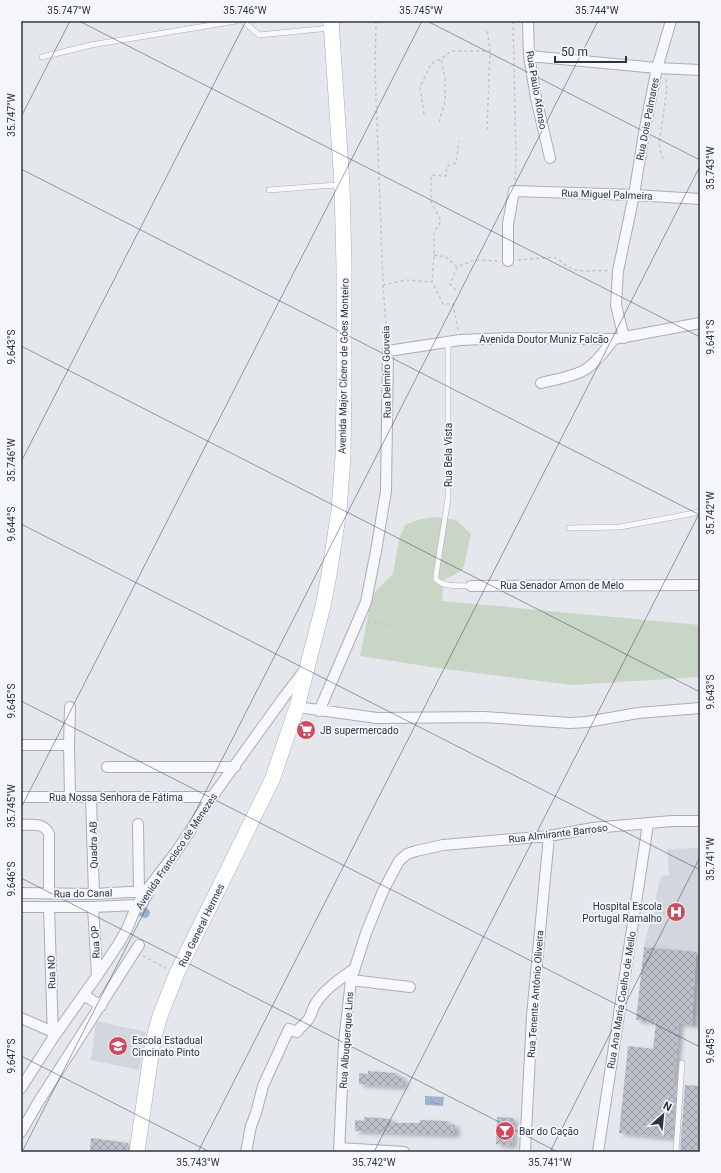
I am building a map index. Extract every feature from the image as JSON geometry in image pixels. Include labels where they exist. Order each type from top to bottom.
[{"type":"street","name":"Rua Paulo Afonso","points":[[528,21],[529,56],[536,98],[550,158]]},
{"type":"street","name":"Rua Dois Palmares","points":[[619,338],[616,305],[618,271],[634,195],[644,133],[657,68],[671,21]]},
{"type":"street","name":"Avenida Major Cícero de Góes Monteiro","points":[[292,702],[306,669],[324,606],[339,510],[343,457],[344,267],[342,185],[331,24]]},
{"type":"street","points":[[529,56],[657,68],[700,70]]},
{"type":"street","name":"Rua Miguel Palmeira","points":[[514,191],[700,199]]},
{"type":"street","points":[[508,261],[508,224],[514,191]]},
{"type":"street","name":"Avenida Doutor Muniz Falcão","points":[[388,351],[460,340],[510,338],[619,338],[700,323]]},
{"type":"street","points":[[541,383],[577,374],[619,338]]},
{"type":"street","name":"Rua Delmiro Gouveia","points":[[320,711],[358,620],[367,594],[376,551],[386,491],[388,351]]},
{"type":"street","name":"Rua Senador Arnon de Melo","points":[[471,586],[700,585]]},
{"type":"street","points":[[292,702],[320,711],[386,719],[484,717],[570,723],[587,722],[638,713],[700,708]]},
{"type":"street","name":"Avenida Francisco de Menezes","points":[[21,1088],[53,1035],[84,995],[127,929],[142,891],[176,852],[212,797],[235,766],[292,702]]},
{"type":"street","name":"Rua General Hermes","points":[[137,1152],[153,1041],[160,1016],[177,973],[272,780],[292,702]]},
{"type":"street","points":[[70,707],[70,796]]},
{"type":"street","points":[[21,744],[69,745]]},
{"type":"street","points":[[107,767],[235,766]]},
{"type":"street","name":"Rua Nossa Senhora de Fátima","points":[[21,797],[212,797]]},
{"type":"street","name":"Quadra AB","points":[[92,797],[94,894]]},
{"type":"street","name":"Rua Almirante Barroso","points":[[416,851],[443,845],[549,836],[593,828],[672,821],[700,821]]},
{"type":"street","points":[[21,824],[36,824],[44,827],[49,834],[49,893]]},
{"type":"street","points":[[138,824],[142,891]]},
{"type":"street","name":"Rua Ana Maria Coelho de Mello","points":[[598,1152],[648,824]]},
{"type":"street","name":"Rua Tenente Antônio Oliveira","points":[[525,1152],[532,1016],[549,836]]},
{"type":"street","name":"Rua Albuquerque Lins","points":[[339,1150],[344,1043],[351,980],[366,933],[383,890],[399,862],[407,854],[416,851]]},
{"type":"street","name":"Rua do Canal","points":[[21,893],[94,894],[142,891]]},
{"type":"street","name":"Rua do Canal","points":[[21,907],[93,907],[137,904]]},
{"type":"street","name":"Rua NO","points":[[48,907],[53,1035]]},
{"type":"street","name":"Rua OP","points":[[93,907],[97,976]]},
{"type":"street","points":[[21,1132],[136,948]]},
{"type":"street","points":[[246,1152],[251,1126],[263,1086],[289,1030],[297,1032],[308,1020],[314,1005],[319,999],[336,981],[354,969]]},
{"type":"street","points":[[351,980],[410,987]]},
{"type":"street","points":[[84,995],[101,1006]]},
{"type":"street","points":[[21,1018],[53,1035]]},
{"type":"street","points":[[339,1150],[404,1152]]},
{"type":"lane","points":[[42,57],[91,45],[236,21]]},
{"type":"lane","points":[[243,21],[259,35],[331,24]]},
{"type":"lane","points":[[269,190],[342,185]]},
{"type":"lane","name":"Rua Bela Vista","points":[[436,568],[448,498],[448,341]]},
{"type":"lane","points":[[569,528],[620,527],[700,512]]},
{"type":"lane","name":"Rua Senador Arnon de Melo","points":[[436,568],[436,579],[442,584],[471,586]]},
{"type":"lane","points":[[676,1152],[682,1063]]},
{"type":"path","name":"Rua Delmiro Gouveia","points":[[376,21],[375,70],[383,285],[388,351]]},
{"type":"path","points":[[513,21],[516,156],[514,191]]},
{"type":"path","points":[[487,130],[490,51],[488,29]]},
{"type":"path","points":[[424,114],[420,87],[431,64],[441,60],[451,51],[490,51]]},
{"type":"path","points":[[439,122],[445,101],[445,78],[441,60]]},
{"type":"path","points":[[657,68],[666,78],[667,89],[659,144],[663,159]]},
{"type":"path","points":[[459,141],[456,163],[446,166],[446,176],[431,175],[431,202],[442,221],[434,232],[432,282],[443,304],[453,304],[460,340]]},
{"type":"path","points":[[434,255],[446,257],[457,267]]},
{"type":"path","points":[[456,290],[450,284],[457,267],[474,260],[508,261],[553,257],[576,270],[618,271]]},
{"type":"path","points":[[383,285],[406,280],[432,282]]},
{"type":"path","points":[[358,620],[388,625]]},
{"type":"path","points":[[136,948],[177,973]]},
{"type":"shaded area","name":"Hospital Escola Portugal Ramalho","points":[[700,848],[700,1031],[692,1025],[696,953],[644,947],[661,876],[669,875],[667,849]]},
{"type":"shaded area","points":[[96,1021],[146,1032],[139,1070],[91,1060]]},
{"type":"green space","points":[[435,517],[456,520],[471,534],[463,570],[444,580],[442,601],[700,625],[700,677],[572,685],[438,668],[360,656],[372,595],[393,574],[399,539],[405,525],[418,520]]},
{"type":"water","points":[[425,1096],[444,1097],[443,1106],[425,1105]]},
{"type":"building","points":[[644,947],[696,952],[692,1025],[679,1023],[674,1084],[677,1084],[673,1138],[619,1133],[628,1046],[653,1049],[656,1022],[636,1020]]},
{"type":"building","points":[[368,1071],[396,1073],[395,1076],[403,1077],[402,1087],[359,1084],[359,1073],[368,1074]]},
{"type":"building","points":[[685,1085],[700,1086],[700,1152],[680,1152]]},
{"type":"building","points":[[364,1117],[391,1119],[391,1122],[398,1123],[420,1123],[420,1120],[448,1121],[447,1124],[455,1125],[455,1135],[355,1131],[355,1120],[364,1121]]},
{"type":"building","name":"Bar do Cação","points":[[497,1117],[513,1118],[512,1146],[496,1144]]},
{"type":"building","points":[[91,1138],[128,1143],[127,1152],[90,1151]]},
{"type":"waterway","points":[[138,909],[145,913]]},
{"type":"place","name":"JB supermercado","points":[[306,730]]},
{"type":"place","name":"Hospital Escola Portugal Ramalho","points":[[676,912]]},
{"type":"place","name":"Escola Estadual Cincinato Pinto","points":[[118,1046]]},
{"type":"place","name":"Bar do Cação","points":[[505,1131]]}]
